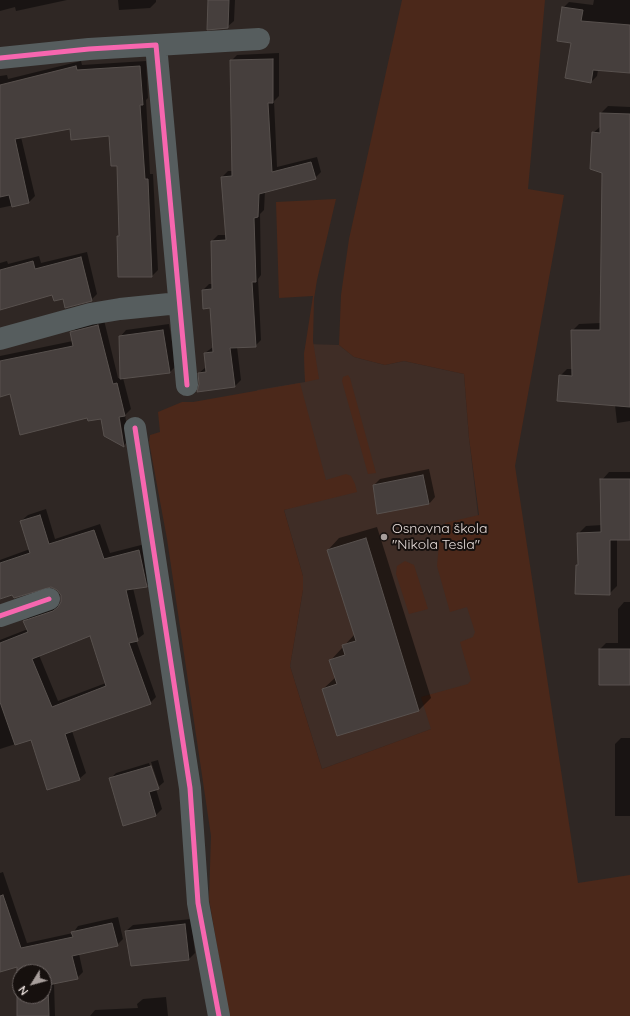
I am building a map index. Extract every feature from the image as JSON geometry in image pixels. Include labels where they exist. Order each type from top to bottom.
[{"type":"street","points":[[0,58],[89,49],[259,39]]},
{"type":"street","points":[[156,45],[187,385]]},
{"type":"street","points":[[0,339],[90,314],[120,309],[179,303]]},
{"type":"street","points":[[135,428],[190,788],[198,903],[219,1016]]},
{"type":"street","points":[[0,616],[49,599]]},
{"type":"shaded area","points":[[402,0],[545,0],[528,189],[564,195],[515,466],[578,883],[630,875],[630,1016],[229,1016],[209,899],[211,836],[167,539],[149,442],[150,435],[160,432],[158,412],[182,402],[193,402],[300,383],[326,480],[346,474],[351,476],[355,484],[357,492],[284,510],[303,576],[303,590],[290,666],[322,769],[431,729],[421,697],[468,684],[471,680],[460,642],[473,637],[475,632],[467,607],[450,612],[437,566],[439,544],[445,523],[479,515],[469,438],[464,374],[404,361],[385,365],[354,357],[339,345],[341,295],[349,239]]},
{"type":"shaded area","points":[[336,199],[314,299],[313,341],[319,379],[305,382],[304,354],[313,296],[279,298],[276,202]]},
{"type":"shaded area","name":"Osnovna škola \"Nikola Tesla\"","points":[[306,344],[339,345],[354,357],[385,365],[404,361],[464,374],[469,438],[500,704],[322,769],[290,666],[303,590],[303,576],[284,510],[293,507],[257,390],[305,382],[304,354]]},
{"type":"shaded area","points":[[348,375],[376,473],[368,474],[342,381],[343,377]]},
{"type":"shaded area","points":[[405,561],[414,565],[428,609],[409,614],[396,574],[397,566]]},
{"type":"building","points":[[208,0],[229,0],[228,28],[207,30]]},
{"type":"building","points":[[562,7],[583,10],[581,21],[630,25],[630,73],[593,70],[591,83],[565,78],[571,43],[557,41]]},
{"type":"building","points":[[273,59],[273,103],[268,103],[272,172],[311,162],[316,179],[259,194],[258,217],[254,218],[256,282],[252,282],[256,347],[230,348],[235,387],[197,392],[199,384],[198,373],[206,372],[204,353],[213,352],[210,308],[203,309],[202,290],[212,289],[211,241],[226,240],[221,177],[232,176],[230,60]]},
{"type":"building","points":[[76,66],[77,70],[140,66],[143,105],[140,105],[145,179],[148,179],[152,277],[118,277],[117,236],[119,236],[117,166],[111,166],[109,136],[71,140],[70,129],[15,139],[29,203],[12,207],[9,195],[0,197],[0,85]]},
{"type":"building","points":[[600,113],[630,114],[630,407],[557,401],[559,375],[572,376],[571,330],[600,330],[602,173],[590,169],[592,132],[600,133]]},
{"type":"building","points":[[81,257],[92,301],[65,308],[63,299],[54,301],[52,295],[0,310],[0,270],[33,261],[35,269]]},
{"type":"building","points":[[98,325],[113,384],[117,383],[125,416],[119,417],[124,447],[104,436],[101,419],[88,421],[87,418],[20,435],[10,394],[0,397],[0,361],[73,346],[70,332]]},
{"type":"building","points":[[163,330],[170,373],[120,379],[119,336]]},
{"type":"building","points":[[423,475],[429,504],[377,514],[373,485]]},
{"type":"building","points":[[600,479],[630,479],[630,540],[610,540],[610,595],[575,594],[576,565],[578,565],[577,533],[601,532]]},
{"type":"building","points":[[40,515],[49,544],[94,530],[104,559],[139,550],[147,587],[126,590],[138,641],[129,643],[151,704],[65,734],[80,780],[47,790],[31,740],[15,745],[0,702],[0,643],[28,632],[23,621],[53,611],[61,602],[61,595],[57,590],[51,587],[14,598],[12,595],[0,599],[0,563],[30,553],[20,521]],"holes":[[[90,636],[106,686],[52,707],[32,659]]]},
{"type":"building","points":[[366,538],[419,711],[337,736],[322,689],[337,684],[329,660],[345,655],[342,645],[356,641],[327,550]]},
{"type":"building","points":[[599,649],[630,649],[630,685],[599,685]]},
{"type":"building","points":[[151,766],[159,789],[149,792],[156,816],[123,826],[109,778]]},
{"type":"building","points":[[3,895],[21,948],[73,937],[71,932],[112,923],[118,946],[72,956],[78,979],[52,984],[52,964],[12,964],[12,968],[0,972],[0,896]]},
{"type":"building","points":[[185,924],[189,960],[131,966],[125,931]]},
{"type":"building","points":[[17,1004],[49,1004],[49,1016],[17,1016]]},
{"type":"cycle path","points":[[0,58],[89,49],[156,45],[187,385]]},
{"type":"cycle path","points":[[135,428],[190,788],[198,903],[219,1016]]},
{"type":"cycle path","points":[[0,616],[49,599]]},
{"type":"place","name":"Osnovna škola \"Nikola Tesla\"","points":[[384,537]]}]
